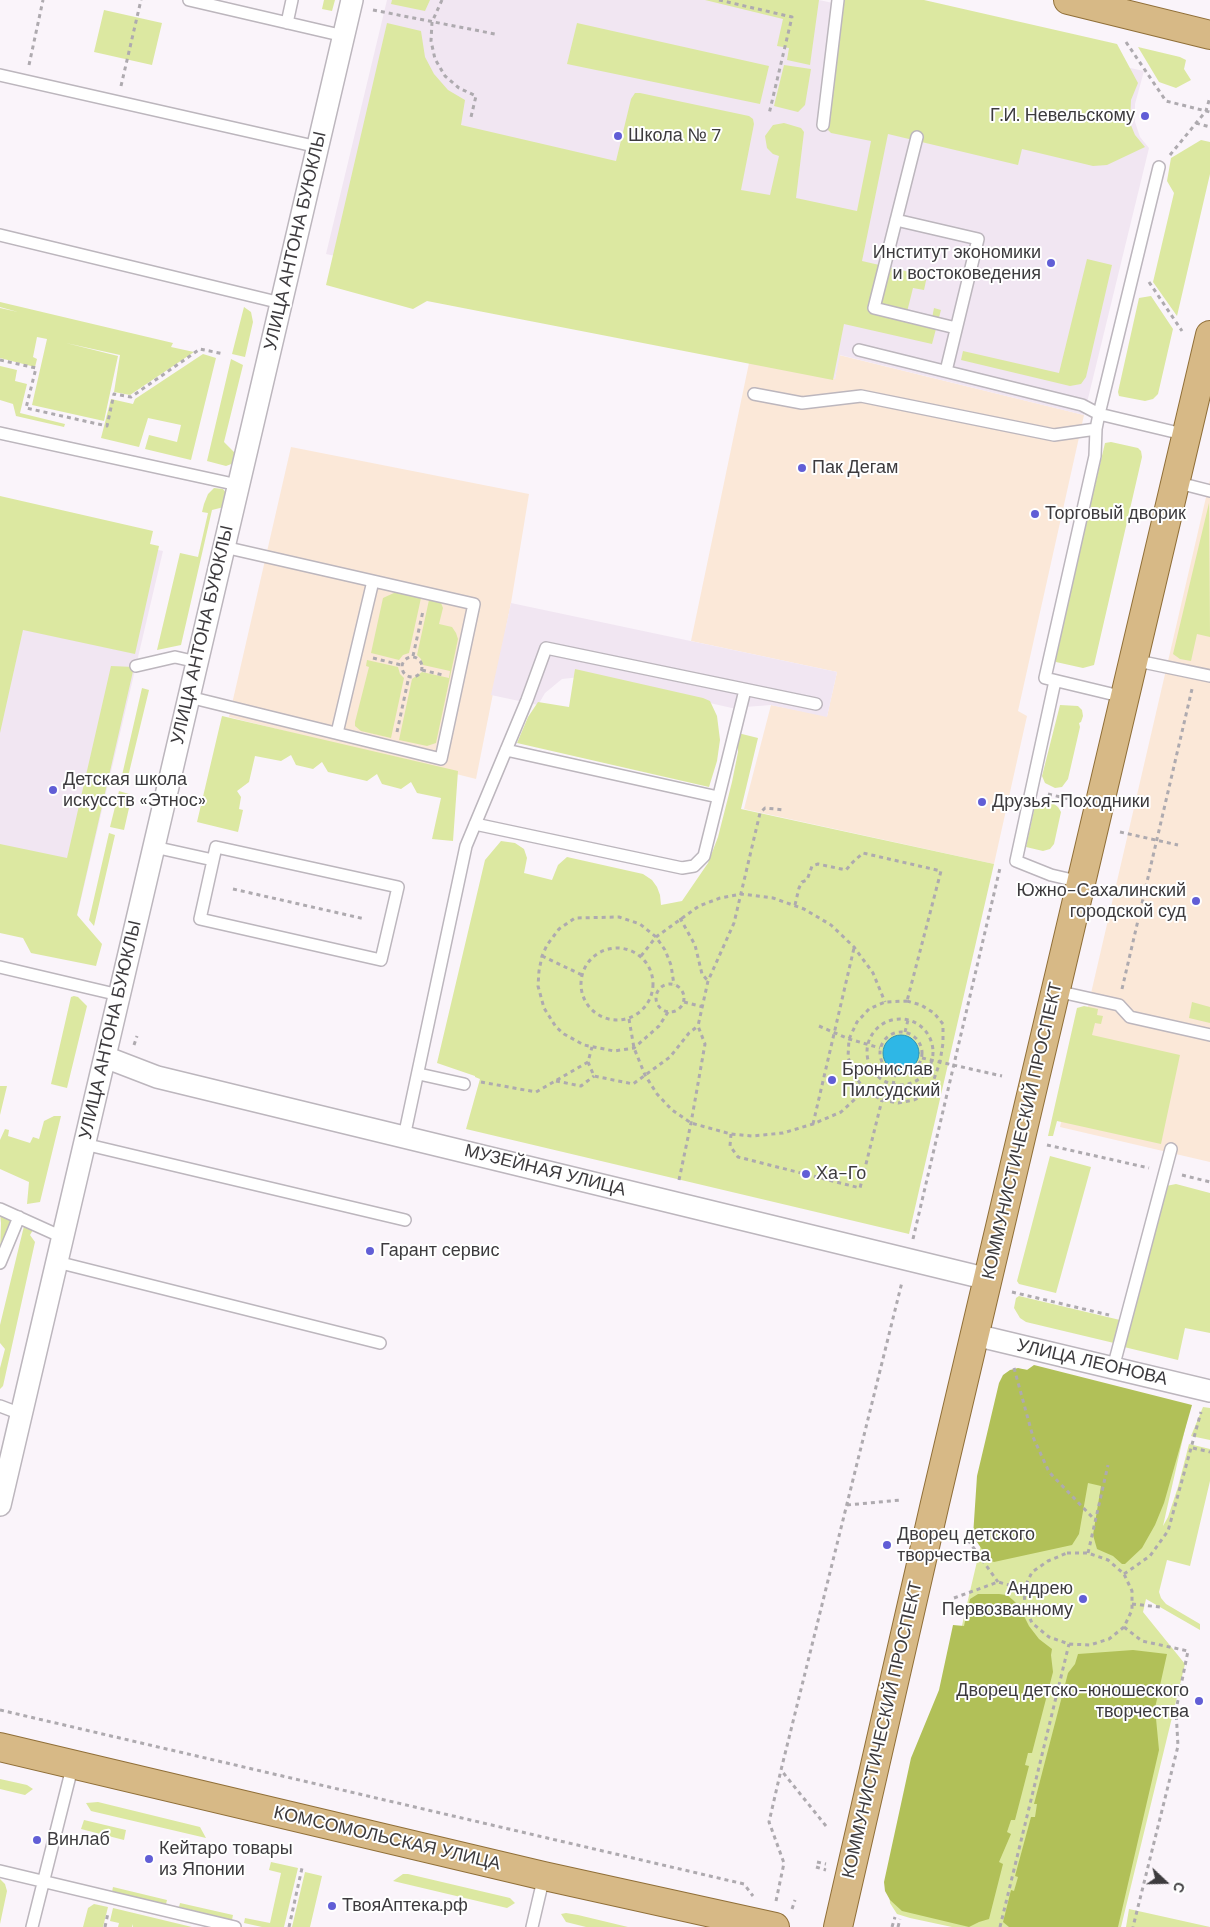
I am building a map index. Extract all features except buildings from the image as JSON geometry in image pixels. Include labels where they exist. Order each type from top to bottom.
[{"type":"main road","points":[[1068,0],[1210,35]]},
{"type":"main road","name":"КОММУНИСТИЧЕСКИЙ ПРОСПЕКТ","points":[[838,1927],[988,1278],[1210,335]]},
{"type":"main road","name":"КОМСОМОЛЬСКАЯ УЛИЦА","points":[[0,1747],[544,1876],[775,1914]]},
{"type":"street","name":"УЛИЦА АНТОНА БУЮКЛЫ","points":[[0,1503],[352,0]]},
{"type":"street","name":"МУЗЕЙНАЯ УЛИЦА","points":[[105,1057],[157,1077],[988,1278]]},
{"type":"street","name":"УЛИЦА ЛЕОНОВА","points":[[975,1336],[1113,1368],[1206,1398]]},
{"type":"lane","points":[[189,0],[344,36]]},
{"type":"lane","points":[[287,23],[292,0]]},
{"type":"lane","points":[[823,125],[838,0]]},
{"type":"lane","points":[[0,75],[318,147]]},
{"type":"lane","points":[[917,137],[874,308],[956,328]]},
{"type":"lane","points":[[1125,697],[1045,678],[1095,456],[1096,428],[1099,414],[1159,167]]},
{"type":"lane","points":[[896,220],[978,239],[946,371]]},
{"type":"lane","points":[[0,234],[281,303]]},
{"type":"lane","points":[[859,350],[1082,404],[1099,414],[1187,435]]},
{"type":"lane","points":[[754,394],[802,403],[861,396],[1054,434],[1096,428]]},
{"type":"lane","points":[[0,433],[238,485]]},
{"type":"lane","points":[[1176,482],[1210,491]]},
{"type":"lane","points":[[189,697],[441,759],[474,604],[224,547]]},
{"type":"lane","points":[[337,734],[373,581]]},
{"type":"lane","points":[[404,1137],[419,1074],[466,846],[546,648],[816,704]]},
{"type":"lane","points":[[136,666],[175,657],[197,662]]},
{"type":"lane","points":[[1134,660],[1210,676]]},
{"type":"lane","points":[[1055,680],[1016,861],[1051,875],[1081,882]]},
{"type":"lane","points":[[475,824],[682,868],[694,866],[704,856],[745,690]]},
{"type":"lane","points":[[506,750],[718,797]]},
{"type":"lane","points":[[154,847],[213,860]]},
{"type":"lane","points":[[216,847],[398,887],[382,960],[200,919],[213,860],[216,847]]},
{"type":"lane","points":[[0,967],[119,995]]},
{"type":"lane","points":[[1056,991],[1119,1005],[1130,1017],[1210,1035]]},
{"type":"lane","points":[[419,1074],[464,1084]]},
{"type":"lane","points":[[84,1144],[405,1220]]},
{"type":"lane","points":[[1113,1368],[1171,1149]]},
{"type":"lane","points":[[0,1209],[62,1237]]},
{"type":"lane","points":[[0,1263],[18,1217]]},
{"type":"lane","points":[[57,1262],[380,1343]]},
{"type":"lane","points":[[0,1406],[21,1414]]},
{"type":"lane","points":[[32,1927],[72,1764]]},
{"type":"lane","points":[[0,1871],[235,1927]]},
{"type":"lane","points":[[532,1927],[544,1876]]},
{"type":"path","points":[[25,81],[43,0]]},
{"type":"path","points":[[117,102],[141,0]]},
{"type":"path","points":[[442,0],[432,22],[431,41],[435,59],[445,76],[459,88],[476,96],[471,117]]},
{"type":"path","points":[[719,0],[792,17],[769,114]]},
{"type":"path","points":[[371,10],[495,34]]},
{"type":"path","points":[[1126,42],[1166,101],[1208,111]]},
{"type":"path","points":[[1159,167],[1208,111],[1210,96]]},
{"type":"path","points":[[1196,123],[1210,127]]},
{"type":"path","points":[[1136,263],[1182,331]]},
{"type":"path","points":[[0,360],[36,368],[26,408],[107,426],[114,394],[131,397],[200,348],[224,354]]},
{"type":"path","points":[[413,656],[426,593]]},
{"type":"path","points":[[356,654],[401,665]]},
{"type":"path","points":[[401,665],[406,658],[413,656]]},
{"type":"path","points":[[401,665],[403,672],[409,676],[416,676],[422,670],[420,661],[413,656]]},
{"type":"path","points":[[1119,1005],[1196,673]]},
{"type":"path","points":[[394,748],[409,676]]},
{"type":"path","points":[[679,1180],[704,1044],[698,1026],[708,981],[734,923],[760,813],[765,808],[785,810]]},
{"type":"path","points":[[1120,832],[1178,845]]},
{"type":"path","points":[[795,905],[799,888],[802,882],[806,880],[812,866],[818,864],[846,870],[863,853],[941,871],[907,1000]]},
{"type":"path","points":[[913,1241],[1000,867]]},
{"type":"path","points":[[233,889],[366,920]]},
{"type":"path","points":[[642,956],[656,937],[680,918],[706,903],[741,894],[773,898],[795,905],[831,925],[854,947],[873,973],[885,1002]]},
{"type":"path","points":[[668,1012],[659,1026],[634,1048],[614,1051],[584,1045],[564,1034],[556,1027],[544,1008],[538,986],[542,956],[547,945],[560,929],[575,918],[619,917],[640,924],[656,937],[666,950],[671,965],[674,985]]},
{"type":"path","points":[[680,918],[695,945],[702,974],[708,981]]},
{"type":"path","points":[[582,975],[581,988],[584,1001],[592,1011],[603,1018],[616,1021],[629,1019],[639,1014],[648,1005],[655,995],[660,989],[667,985],[674,985],[680,988],[684,994],[684,1002],[681,1008],[675,1012],[661,1009],[657,1003],[655,995],[654,980],[650,967],[642,956],[628,949],[614,947],[599,952],[588,962],[582,975]]},
{"type":"path","points":[[814,1124],[854,947]]},
{"type":"path","points":[[542,956],[582,975]]},
{"type":"path","points":[[907,1000],[922,1005],[934,1013],[943,1024],[943,1043],[940,1062],[929,1093],[914,1100],[898,1103],[882,1100],[865,1090],[854,1075],[848,1057],[849,1039],[857,1022],[869,1009],[885,1002],[907,1000]]},
{"type":"path","points":[[684,1002],[702,1007]]},
{"type":"path","points":[[629,1019],[634,1048],[645,1075],[662,1100],[672,1110],[691,1123],[732,1134],[752,1136],[783,1133],[814,1124],[841,1112],[865,1090]]},
{"type":"path","points":[[895,1019],[908,1020],[920,1025],[928,1034],[933,1047],[932,1060],[927,1072],[918,1080],[906,1085],[893,1085],[881,1079],[872,1070],[867,1057],[868,1044],[873,1032],[883,1024],[895,1019]]},
{"type":"path","points":[[905,1032],[908,1020]]},
{"type":"path","points":[[556,1080],[581,1086],[594,1076],[632,1084],[670,1057],[688,1033],[698,1026]]},
{"type":"path","points":[[819,1026],[849,1039],[880,1048]]},
{"type":"path","points":[[905,1032],[913,1035],[918,1041],[922,1049],[922,1058],[912,1071],[904,1074],[895,1074],[882,1064],[879,1056],[880,1048],[883,1040],[889,1035],[905,1032]]},
{"type":"path","points":[[592,1047],[588,1062],[594,1076]]},
{"type":"path","points":[[922,1058],[1002,1076]]},
{"type":"path","points":[[464,1084],[479,1082],[536,1092],[588,1062]]},
{"type":"path","points":[[893,1085],[895,1074]]},
{"type":"path","points":[[732,1134],[730,1146],[738,1157],[860,1188],[882,1100]]},
{"type":"path","points":[[1047,1145],[1210,1182]]},
{"type":"path","points":[[775,1914],[784,1863],[769,1822],[902,1282]]},
{"type":"path","points":[[1012,1292],[1126,1319]]},
{"type":"path","points":[[1013,1364],[1034,1437],[1049,1472],[1096,1520]]},
{"type":"path","points":[[1124,1574],[1150,1556],[1168,1531],[1206,1398]]},
{"type":"path","points":[[1192,1448],[1210,1452]]},
{"type":"path","points":[[1088,1553],[1108,1464]]},
{"type":"path","points":[[847,1505],[901,1500]]},
{"type":"path","points":[[968,1540],[998,1582]]},
{"type":"path","points":[[1068,1553],[1088,1553],[1108,1560],[1124,1574],[1132,1591],[1132,1610],[1124,1627],[1109,1639],[1090,1645],[1069,1644],[1049,1637],[1032,1623],[1025,1607],[1024,1589],[1032,1572],[1048,1561],[1068,1553]]},
{"type":"path","points":[[954,1598],[998,1582],[1024,1589]]},
{"type":"path","points":[[1132,1604],[1160,1607]]},
{"type":"path","points":[[1124,1627],[1142,1641],[1188,1651],[1176,1710],[1178,1746],[1133,1927]]},
{"type":"path","points":[[1000,1927],[1069,1644]]},
{"type":"path","points":[[0,1710],[744,1884],[754,1896]]},
{"type":"path","points":[[781,1770],[826,1826]]},
{"type":"path","points":[[289,1927],[302,1868]]},
{"type":"path","points":[[892,1927],[895,1917]]},
{"type":"path","points":[[898,1927],[900,1919]]},
{"type":"shaded area","name":"Школа № 7","points":[[387,0],[819,0],[1144,71],[1135,104],[1135,122],[1140,137],[1149,148],[1084,415],[840,355],[835,379],[378,291],[383,266],[326,254]]},
{"type":"shaded area","points":[[839,355],[1084,415],[1018,711],[1027,716],[994,864],[744,809],[771,705],[827,716],[837,672],[691,641],[749,363],[835,379]]},
{"type":"shaded area","points":[[291,447],[529,494],[511,603],[476,779],[229,717]]},
{"type":"shaded area","points":[[1210,480],[1210,1162],[1060,1127]]},
{"type":"shaded area","name":"Детская школа искусств «Этнос»","points":[[0,517],[163,551],[74,929],[0,914]]},
{"type":"shaded area","points":[[511,603],[837,672],[827,717],[771,705],[732,708],[589,676],[562,679],[545,693],[538,705],[491,695]]},
{"type":"green space","points":[[324,0],[335,0],[332,11],[322,9]]},
{"type":"green space","points":[[392,0],[430,0],[425,11],[391,4]]},
{"type":"green space","points":[[705,0],[819,0],[810,65],[787,60],[789,48],[777,46],[783,19]]},
{"type":"green space","name":"Школа № 7","points":[[844,0],[924,0],[1117,44],[1138,83],[1131,100],[1130,123],[1135,135],[1145,147],[1107,165],[1093,166],[1022,149],[1018,165],[888,134],[862,261],[927,276],[924,290],[913,288],[907,312],[932,318],[934,308],[941,310],[932,344],[844,324],[833,380],[427,301],[413,309],[326,285],[387,23],[421,31],[425,57],[434,74],[448,90],[465,100],[461,125],[616,161],[631,99],[635,93],[749,116],[753,119],[754,124],[741,190],[770,195],[779,156],[773,154],[767,148],[765,136],[773,125],[784,123],[801,128],[804,132],[796,198],[857,211],[871,141],[831,133],[825,124]]},
{"type":"green space","points":[[104,10],[162,23],[152,65],[94,52]]},
{"type":"green space","points":[[577,23],[769,66],[760,104],[567,64]]},
{"type":"green space","points":[[1138,47],[1186,60],[1184,69],[1191,80],[1176,88],[1159,82]]},
{"type":"green space","points":[[784,65],[811,69],[805,105],[798,112],[774,106]]},
{"type":"green space","points":[[1201,140],[1210,142],[1210,174],[1177,316],[1153,282],[1174,193],[1167,181],[1171,158]]},
{"type":"green space","points":[[1087,259],[1112,265],[1086,377],[1081,384],[1070,386],[961,360],[963,351],[1059,373]]},
{"type":"green space","points":[[1151,296],[1173,329],[1158,394],[1153,399],[1145,401],[1119,396],[1118,392],[1139,298]]},
{"type":"green space","points":[[0,302],[173,343],[171,347],[194,352],[130,395],[114,392],[120,355],[66,343],[118,356],[104,421],[32,405],[47,339],[37,337],[33,357],[37,359],[35,367],[0,358],[0,308],[18,312],[0,307]]},
{"type":"green space","points":[[244,307],[251,312],[253,322],[245,357],[232,354]]},
{"type":"green space","points":[[203,354],[216,358],[191,460],[145,449],[149,435],[177,442],[181,425],[148,418],[139,447],[101,438],[111,399],[133,404],[135,399]]},
{"type":"green space","points":[[231,359],[243,365],[224,442],[237,455],[234,463],[226,466],[207,461]]},
{"type":"green space","points":[[0,366],[17,370],[15,381],[27,384],[20,413],[65,424],[64,427],[16,416],[13,404],[0,400]]},
{"type":"green space","points":[[1111,442],[1138,448],[1141,451],[1142,457],[1094,665],[1083,668],[1056,662],[1055,656],[1105,443]]},
{"type":"green space","points":[[214,488],[223,489],[227,494],[224,507],[212,510],[181,645],[157,650],[180,553],[198,557],[208,513],[202,512],[208,494]]},
{"type":"green space","points":[[0,496],[153,531],[150,544],[159,546],[135,654],[23,630],[0,733]]},
{"type":"green space","points":[[1209,503],[1210,637],[1197,634],[1191,661],[1180,659],[1173,654]]},
{"type":"green space","points":[[396,592],[421,598],[409,653],[403,655],[399,660],[371,653],[383,598]]},
{"type":"green space","points":[[429,600],[441,603],[443,608],[439,624],[452,627],[458,639],[436,743],[427,746],[399,740],[412,679],[422,672],[449,678],[450,671],[423,665],[417,655]]},
{"type":"green space","points":[[367,660],[398,667],[400,674],[404,678],[391,738],[361,731],[355,726],[369,667],[366,666]]},
{"type":"green space","points":[[111,666],[134,667],[77,915],[102,944],[96,966],[31,953],[23,938],[0,933],[0,844],[67,858]]},
{"type":"green space","points":[[575,669],[710,701],[717,716],[720,740],[717,761],[709,787],[517,743],[528,717],[538,702],[569,707]]},
{"type":"green space","points":[[142,688],[149,690],[126,785],[120,784]]},
{"type":"green space","points":[[1060,705],[1078,706],[1082,710],[1083,716],[1079,723],[1080,727],[1068,779],[1062,787],[1055,788],[1045,783],[1042,776]]},
{"type":"green space","points":[[222,716],[458,771],[453,841],[432,839],[441,798],[417,793],[411,782],[401,789],[382,784],[377,774],[367,781],[328,772],[322,762],[313,769],[296,765],[291,755],[281,761],[255,756],[249,782],[237,791],[241,797],[239,809],[243,810],[238,832],[197,822]]},
{"type":"green space","points":[[738,733],[758,738],[741,809],[994,864],[909,1234],[466,1129],[480,1079],[437,1063],[485,860],[501,841],[515,843],[524,849],[527,858],[524,873],[552,880],[558,865],[567,857],[643,874],[652,880],[657,887],[661,905],[682,901],[708,863],[718,837],[738,752]]},
{"type":"green space","points":[[119,791],[132,795],[124,830],[110,827]]},
{"type":"green space","points":[[1041,801],[1054,804],[1061,812],[1054,844],[1050,849],[1043,851],[1026,847],[1034,810]]},
{"type":"green space","points":[[109,833],[115,835],[94,926],[89,920]]},
{"type":"green space","points":[[71,997],[78,997],[87,1006],[67,1088],[51,1084]]},
{"type":"green space","points":[[1192,1002],[1210,1007],[1210,1023],[1189,1018]]},
{"type":"green space","points":[[1084,1006],[1098,1009],[1097,1015],[1103,1016],[1101,1024],[1095,1023],[1092,1035],[1180,1055],[1161,1144],[1057,1121],[1053,1136],[1048,1136],[1077,1008]]},
{"type":"green space","points":[[0,1086],[7,1086],[0,1115]]},
{"type":"green space","points":[[54,1116],[61,1116],[40,1202],[27,1204],[29,1182],[0,1169],[0,1140],[5,1129],[9,1130],[8,1136],[30,1143],[33,1137],[39,1139],[44,1121]]},
{"type":"green space","points":[[1050,1156],[1091,1167],[1056,1293],[1019,1284],[1017,1281]]},
{"type":"green space","points":[[1176,1184],[1210,1193],[1210,1333],[1185,1328],[1178,1360],[1124,1347],[1166,1186]]},
{"type":"green space","points":[[0,1213],[13,1219],[0,1252],[1,1223]]},
{"type":"green space","points":[[24,1226],[33,1230],[30,1235],[35,1242],[3,1386],[0,1389],[0,1368],[5,1349],[0,1343],[0,1325]]},
{"type":"green space","points":[[1019,1296],[1120,1320],[1114,1343],[1026,1322],[1020,1318],[1014,1308],[1016,1298]]},
{"type":"green space","points":[[1034,1365],[1192,1405],[1164,1503],[1155,1525],[1142,1548],[1125,1564],[1097,1549],[1093,1535],[1101,1486],[1088,1483],[1079,1534],[1072,1545],[994,1562],[989,1560],[973,1536],[977,1476],[999,1383],[1003,1375],[1010,1370],[1018,1368],[1027,1370]]},
{"type":"green space","points":[[1022,1369],[1058,1374],[1190,1407],[1163,1526],[1178,1487],[1189,1444],[1210,1449],[1210,1481],[1190,1566],[1167,1560],[1159,1592],[1166,1604],[1200,1624],[1200,1630],[1146,1599],[1143,1612],[1185,1664],[1121,1927],[952,1927],[897,1914],[890,1903],[889,1890],[960,1634]]},
{"type":"green space","points":[[1203,1407],[1210,1408],[1210,1440],[1191,1436]]},
{"type":"green space","points":[[978,1594],[1007,1595],[1019,1606],[1029,1626],[1039,1639],[1052,1649],[1053,1672],[1032,1753],[1028,1753],[1025,1765],[1029,1766],[1015,1820],[1011,1820],[1007,1832],[1011,1834],[999,1862],[1003,1864],[989,1919],[969,1927],[902,1911],[890,1900],[885,1891],[884,1882],[911,1758],[939,1690],[953,1625],[964,1626],[970,1599]]},
{"type":"green space","points":[[1133,1650],[1167,1654],[1155,1708],[1159,1750],[1118,1927],[1009,1927],[1003,1922],[1011,1890],[1014,1891],[1018,1877],[1015,1876],[1031,1817],[1035,1817],[1037,1804],[1034,1804],[1068,1673],[1075,1664],[1078,1654]]},
{"type":"green space","points":[[0,1779],[27,1785],[33,1789],[25,1795],[0,1789]]},
{"type":"green space","points":[[98,1802],[200,1827],[206,1838],[91,1811],[86,1803]]},
{"type":"green space","points":[[84,1820],[126,1830],[124,1840],[81,1829]]},
{"type":"green space","points":[[271,1862],[298,1868],[284,1927],[262,1927],[244,1923],[245,1918],[270,1923],[281,1873],[269,1870]]},
{"type":"green space","points":[[305,1872],[322,1876],[310,1927],[292,1927]]},
{"type":"green space","points":[[403,1874],[510,1898],[515,1903],[507,1908],[393,1881]]},
{"type":"green space","points":[[0,1879],[5,1884],[7,1891],[0,1924]]},
{"type":"green space","points":[[113,1887],[167,1900],[166,1904],[112,1892]]},
{"type":"green space","points":[[180,1903],[233,1915],[232,1920],[179,1907]]},
{"type":"green space","points":[[94,1904],[108,1907],[103,1927],[83,1927],[88,1908]]},
{"type":"green space","points":[[113,1908],[192,1927],[133,1927],[133,1924],[132,1927],[118,1927],[119,1923],[110,1921]]},
{"type":"green space","points":[[1129,1909],[1210,1927],[1126,1927]]},
{"type":"green space","points":[[566,1913],[628,1927],[586,1927],[566,1922],[561,1914]]},
{"type":"water","points":[[901,1035],[914,1040],[919,1053],[914,1066],[901,1071],[888,1066],[883,1053],[888,1040]]},
{"type":"place","name":"Г.И. Невельскому","points":[[1145,116]]},
{"type":"place","name":"Школа № 7","points":[[618,136]]},
{"type":"place","name":"Институт экономики и востоковедения","points":[[1051,263]]},
{"type":"place","name":"Пак Дегам","points":[[802,468]]},
{"type":"place","name":"Торговый дворик","points":[[1035,514]]},
{"type":"place","name":"Детская школа искусств «Этнос»","points":[[53,790]]},
{"type":"place","name":"Друзья-Походники","points":[[982,802]]},
{"type":"place","name":"Южно-Сахалинский городской суд","points":[[1196,901]]},
{"type":"place","name":"Бронислав Пилсудский","points":[[832,1080]]},
{"type":"place","name":"Ха-Го","points":[[806,1174]]},
{"type":"place","name":"Гарант сервис","points":[[370,1251]]},
{"type":"place","name":"Дворец детского творчества","points":[[887,1545]]},
{"type":"place","name":"Андрею Первозванному","points":[[1083,1599]]},
{"type":"place","name":"Дворец детско-юношеского творчества","points":[[1199,1701]]},
{"type":"place","name":"Винлаб","points":[[37,1840]]},
{"type":"place","name":"Кейтаро товары из Японии","points":[[149,1859]]},
{"type":"place","name":"ТвояАптека.рф","points":[[332,1906]]}]
